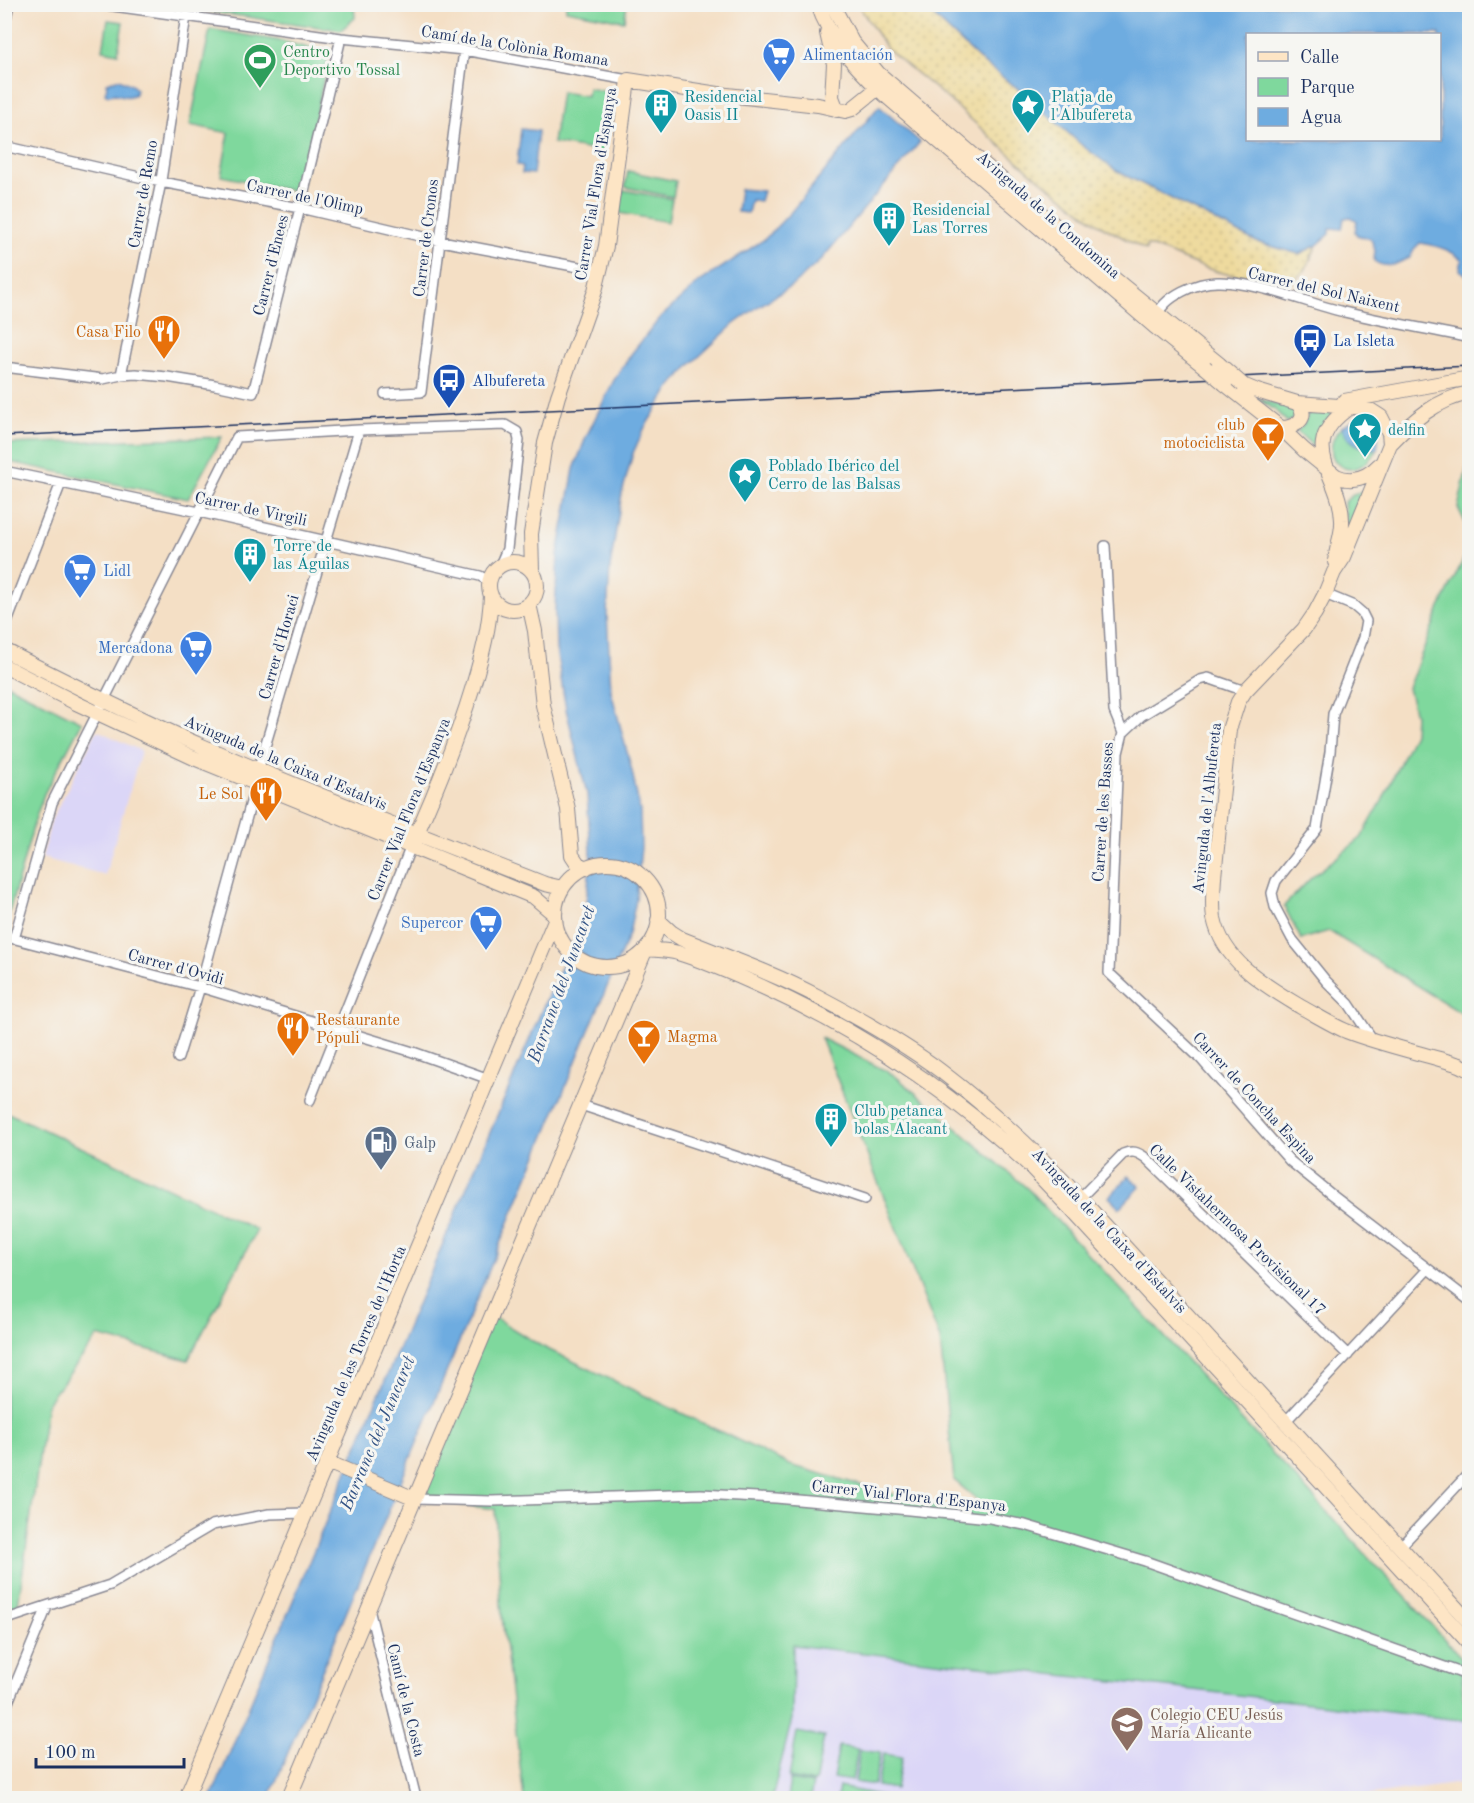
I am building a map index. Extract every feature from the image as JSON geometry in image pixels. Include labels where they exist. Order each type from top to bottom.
[{"type":"main road","points":[[820,11],[834,64],[834,104],[844,111],[852,109],[886,90],[879,73],[852,42],[832,4]]},
{"type":"main road","name":"Avinguda de la Condomina","points":[[820,11],[839,44],[886,90],[1057,227],[1155,320],[1212,366],[1264,394],[1297,403],[1352,407]]},
{"type":"main road","name":"Camí de la Colònia Romana","points":[[628,80],[718,94],[818,105],[834,104]]},
{"type":"main road","name":"Carrer Vial Flora d'Espanya","points":[[532,570],[531,534],[545,443],[558,396],[596,291],[606,246],[628,80]]},
{"type":"main road","name":"Avinguda de la Condomina","points":[[1212,366],[1225,384],[1327,468]]},
{"type":"main road","points":[[1324,405],[1470,378]]},
{"type":"main road","points":[[1390,444],[1427,411],[1442,401],[1470,393]]},
{"type":"main road","points":[[1327,468],[1323,457],[1325,433],[1338,415],[1378,394]]},
{"type":"main road","points":[[1281,428],[1289,428],[1301,420],[1301,407],[1297,403]]},
{"type":"main road","points":[[1352,407],[1367,408],[1381,417],[1389,433],[1390,444]]},
{"type":"main road","name":"Avinguda de l'Albufereta","points":[[1390,444],[1344,557],[1334,572],[1325,594],[1304,629],[1245,691],[1238,702],[1229,730],[1212,902],[1215,920],[1228,948],[1237,962],[1264,984],[1345,1030],[1470,1070]]},
{"type":"main road","name":"Avinguda de la Condomina","points":[[1304,450],[1338,499]]},
{"type":"main road","name":"Avinguda de l'Albufereta","points":[[1327,468],[1342,478],[1362,478],[1382,461]]},
{"type":"main road","name":"Avinguda de l'Albufereta","points":[[1327,468],[1338,499],[1342,521],[1334,572]]},
{"type":"main road","name":"Carrer Vial Flora d'Espanya","points":[[514,561],[531,534]]},
{"type":"main road","points":[[514,561],[527,565],[532,570],[537,590],[529,604],[517,610],[509,610],[495,602],[490,588],[495,570],[500,565],[514,561]]},
{"type":"main road","name":"Carrer Vial Flora d'Espanya","points":[[413,840],[438,783],[466,707],[486,638],[490,614],[490,588]]},
{"type":"main road","points":[[529,604],[535,631],[543,705],[568,809],[572,855],[578,864],[586,868]]},
{"type":"main road","name":"Avinguda de la Caixa d'Estalvis","points":[[5,649],[104,700],[534,897],[555,917]]},
{"type":"main road","name":"Avinguda de la Caixa d'Estalvis","points":[[4,666],[97,713],[256,784],[413,840],[562,888]]},
{"type":"main road","points":[[289,1798],[646,950],[655,935],[658,920],[657,904],[651,888],[637,873],[616,864],[595,864],[576,873],[562,888],[556,904],[557,932],[564,946],[574,956],[588,964],[609,967],[626,964],[646,950]]},
{"type":"main road","name":"Avinguda de les Torres de l'Horta","points":[[186,1798],[555,917]]},
{"type":"main road","name":"Avinguda de la Caixa d'Estalvis","points":[[658,920],[670,932],[682,939],[759,969],[816,995],[879,1031],[940,1071],[1008,1126],[1080,1198],[1470,1623]]},
{"type":"main road","name":"Avinguda de la Caixa d'Estalvis","points":[[646,950],[677,952],[809,1008],[876,1046],[931,1082],[990,1130],[1032,1167],[1470,1644]]},
{"type":"main road","name":"Carrer Vial Flora d'Espanya","points":[[327,1462],[415,1499]]},
{"type":"street","points":[[4,27],[9,4]]},
{"type":"street","name":"Camí de la Colònia Romana","points":[[99,4],[341,38],[464,50],[628,80]]},
{"type":"street","name":"Carrer de Remo","points":[[121,375],[161,182],[186,16]]},
{"type":"street","name":"Carrer d'Enees","points":[[121,375],[136,374],[167,378],[253,393],[341,38]]},
{"type":"street","name":"Carrer de Cronos","points":[[385,394],[421,392],[464,50]]},
{"type":"street","name":"Carrer de l'Olimp","points":[[4,146],[161,182],[300,208],[441,241],[600,271]]},
{"type":"street","name":"Carrer del Sol Naixent","points":[[1155,320],[1170,299],[1180,292],[1218,282],[1246,285],[1344,312],[1470,338]]},
{"type":"street","points":[[4,367],[103,379],[121,375]]},
{"type":"street","points":[[9,937],[52,803],[237,437],[506,425],[517,432],[519,440],[507,549],[500,565]]},
{"type":"street","name":"Carrer d'Horaci","points":[[258,770],[359,430]]},
{"type":"street","name":"Carrer de Virgili","points":[[4,471],[199,512],[480,576],[490,588]]},
{"type":"street","points":[[4,630],[61,483]]},
{"type":"street","name":"Carrer de les Basses","points":[[1105,546],[1114,711],[1122,733],[1118,753],[1109,973]]},
{"type":"street","points":[[1325,594],[1354,606],[1362,613],[1366,621],[1362,638],[1333,714],[1330,752],[1317,829],[1276,881],[1272,893],[1278,915],[1292,939],[1348,1004],[1373,1040]]},
{"type":"street","points":[[1122,733],[1141,716],[1200,680],[1208,678],[1245,691]]},
{"type":"street","points":[[178,1058],[256,784]]},
{"type":"street","name":"Carrer Vial Flora d'Espanya","points":[[310,1100],[413,840]]},
{"type":"street","name":"Carrer d'Ovidi","points":[[9,937],[200,987],[338,1030]]},
{"type":"street","name":"Carrer de Concha Espina","points":[[1109,973],[1201,1059],[1290,1161],[1470,1301]]},
{"type":"street","points":[[338,1030],[413,1052],[489,1079]]},
{"type":"street","points":[[581,1105],[865,1199]]},
{"type":"street","name":"Calle Vistahermosa Provisional 17","points":[[1080,1198],[1123,1154],[1130,1151],[1137,1152],[1146,1158],[1348,1355]]},
{"type":"street","points":[[1285,1422],[1428,1269]]},
{"type":"street","points":[[1400,1547],[1470,1472]]},
{"type":"street","name":"Carrer Vial Flora d'Espanya","points":[[415,1499],[458,1501],[739,1495],[990,1518],[1042,1530],[1145,1561],[1470,1676]]},
{"type":"street","points":[[4,1620],[110,1585],[212,1525],[269,1514],[306,1513]]},
{"type":"street","points":[[4,1712],[47,1607]]},
{"type":"street","name":"Camí de la Costa","points":[[369,1609],[416,1798]]},
{"type":"shaded area","points":[[97,730],[141,751],[105,875],[42,858],[51,821]]},
{"type":"shaded area","name":"Colegio CEU Jesús María Alicante","points":[[792,1645],[1469,1721],[1469,1782],[1349,1798],[772,1798],[792,1719]]},
{"type":"green space","points":[[566,4],[627,5],[624,21],[566,10]]},
{"type":"green space","points":[[160,5],[354,5],[355,18],[341,30]]},
{"type":"green space","points":[[108,20],[123,22],[118,53],[103,50]]},
{"type":"green space","name":"Centro Deportivo Tossal","points":[[210,29],[281,41],[329,53],[300,192],[221,176],[229,133],[190,125]]},
{"type":"green space","points":[[588,88],[614,93],[603,152],[553,143],[561,92],[587,96]]},
{"type":"green space","points":[[628,171],[676,181],[673,197],[625,187]]},
{"type":"green space","points":[[623,190],[672,199],[668,222],[619,213]]},
{"type":"green space","points":[[1256,398],[1293,409],[1296,411],[1297,418],[1287,422],[1274,409]]},
{"type":"green space","points":[[1309,412],[1335,412],[1318,451],[1297,431],[1303,425]]},
{"type":"green space","points":[[1341,427],[1347,437],[1356,444],[1377,449],[1367,461],[1357,468],[1348,469],[1334,459],[1331,449]]},
{"type":"green space","points":[[222,437],[188,499],[5,461],[5,444]]},
{"type":"green space","points":[[1469,467],[1469,530],[1458,508]]},
{"type":"green space","points":[[1364,491],[1349,528],[1346,528],[1344,502]]},
{"type":"green space","points":[[1469,548],[1470,1018],[1329,931],[1301,939],[1284,906],[1311,878],[1361,838],[1382,801],[1414,733],[1415,715],[1408,688],[1439,610]]},
{"type":"green space","points":[[8,685],[82,722],[44,794],[5,926],[4,698]]},
{"type":"green space","points":[[821,1038],[894,1075],[1028,1189],[1461,1657],[1463,1698],[1469,1704],[1469,1721],[793,1645],[792,1719],[772,1798],[524,1798],[502,1617],[495,1509],[415,1499],[492,1316],[541,1346],[790,1465],[966,1515],[979,1501],[954,1480],[940,1339]]},
{"type":"green space","points":[[4,1111],[257,1230],[188,1360],[98,1336],[47,1403],[18,1605],[5,1610]]},
{"type":"green space","points":[[797,1732],[824,1737],[815,1783],[789,1778]]},
{"type":"green space","points":[[839,1746],[858,1749],[852,1781],[833,1778]]},
{"type":"green space","points":[[860,1750],[880,1753],[874,1785],[855,1782]]},
{"type":"green space","points":[[883,1754],[902,1757],[896,1789],[877,1786]]},
{"type":"green space","points":[[790,1780],[813,1784],[810,1798],[787,1798]]},
{"type":"green space","points":[[839,1787],[893,1798],[837,1798]]},
{"type":"sand","name":"Platja de l'Albufereta","points":[[858,5],[922,5],[981,61],[1117,171],[1257,242],[1299,254],[1317,245],[1305,270],[1292,283],[1271,276],[1268,281],[1227,274],[1147,245],[1146,250],[1098,224],[1029,171],[948,99],[887,49]]},
{"type":"water","points":[[922,5],[1469,5],[1469,277],[1460,270],[1462,260],[1458,256],[1420,243],[1410,257],[1401,262],[1388,266],[1379,264],[1374,261],[1375,250],[1371,239],[1357,235],[1355,232],[1357,221],[1351,217],[1344,218],[1342,229],[1330,228],[1330,234],[1317,245],[1299,254],[1257,242],[1117,171],[1084,147],[1016,87],[981,61]]},
{"type":"water","points":[[119,79],[132,85],[136,89],[135,94],[127,96],[105,93],[106,83]]},
{"type":"water","name":"Barranc del Juncaret","points":[[879,106],[920,142],[821,260],[793,285],[734,324],[690,365],[669,389],[645,427],[633,453],[622,493],[610,567],[607,614],[611,691],[640,811],[641,847],[636,900],[629,934],[269,1798],[211,1798],[552,986],[577,936],[585,909],[591,852],[587,794],[566,709],[556,649],[555,609],[558,554],[574,469],[586,437],[614,380],[660,318],[698,283],[765,239],[791,212]]},
{"type":"water","points":[[521,129],[538,131],[533,174],[522,173],[523,166],[517,165]]},
{"type":"water","points":[[740,189],[763,191],[760,201],[751,200],[748,213],[737,212]]},
{"type":"water","points":[[1357,418],[1363,418],[1372,423],[1377,432],[1377,449],[1365,448],[1356,444],[1344,433],[1341,427]]},
{"type":"water","points":[[1129,1176],[1140,1187],[1120,1208],[1109,1197]]},
{"type":"tram line","points":[[4,436],[1470,366]]},
{"type":"place","name":"Alimentación","points":[[779,83]]},
{"type":"place","name":"Centro Deportivo Tossal","points":[[260,89]]},
{"type":"place","name":"Residencial Oasis II","points":[[661,134]]},
{"type":"place","name":"Platja de l'Albufereta","points":[[1028,134]]},
{"type":"place","name":"Residencial Las Torres","points":[[889,247]]},
{"type":"place","name":"Casa Filo","points":[[164,360]]},
{"type":"place","name":"La Isleta","points":[[1310,369]]},
{"type":"place","name":"Albufereta","points":[[449,409]]},
{"type":"place","name":"delfin","points":[[1365,458]]},
{"type":"place","name":"club motociclista","points":[[1268,462]]},
{"type":"place","name":"Poblado Ibérico del Cerro de las Balsas","points":[[745,503]]},
{"type":"place","name":"Torre de las Águilas","points":[[250,583]]},
{"type":"place","name":"Lidl","points":[[80,599]]},
{"type":"place","name":"Mercadona","points":[[196,676]]},
{"type":"place","name":"Le Sol","points":[[266,822]]},
{"type":"place","name":"Supercor","points":[[486,951]]},
{"type":"place","name":"Restaurante Pópuli","points":[[293,1057]]},
{"type":"place","name":"Magma","points":[[644,1065]]},
{"type":"place","name":"Club petanca bolas Alacant","points":[[831,1148]]},
{"type":"place","name":"Galp","points":[[381,1171]]},
{"type":"place","name":"Colegio CEU Jesús María Alicante","points":[[1127,1752]]}]
